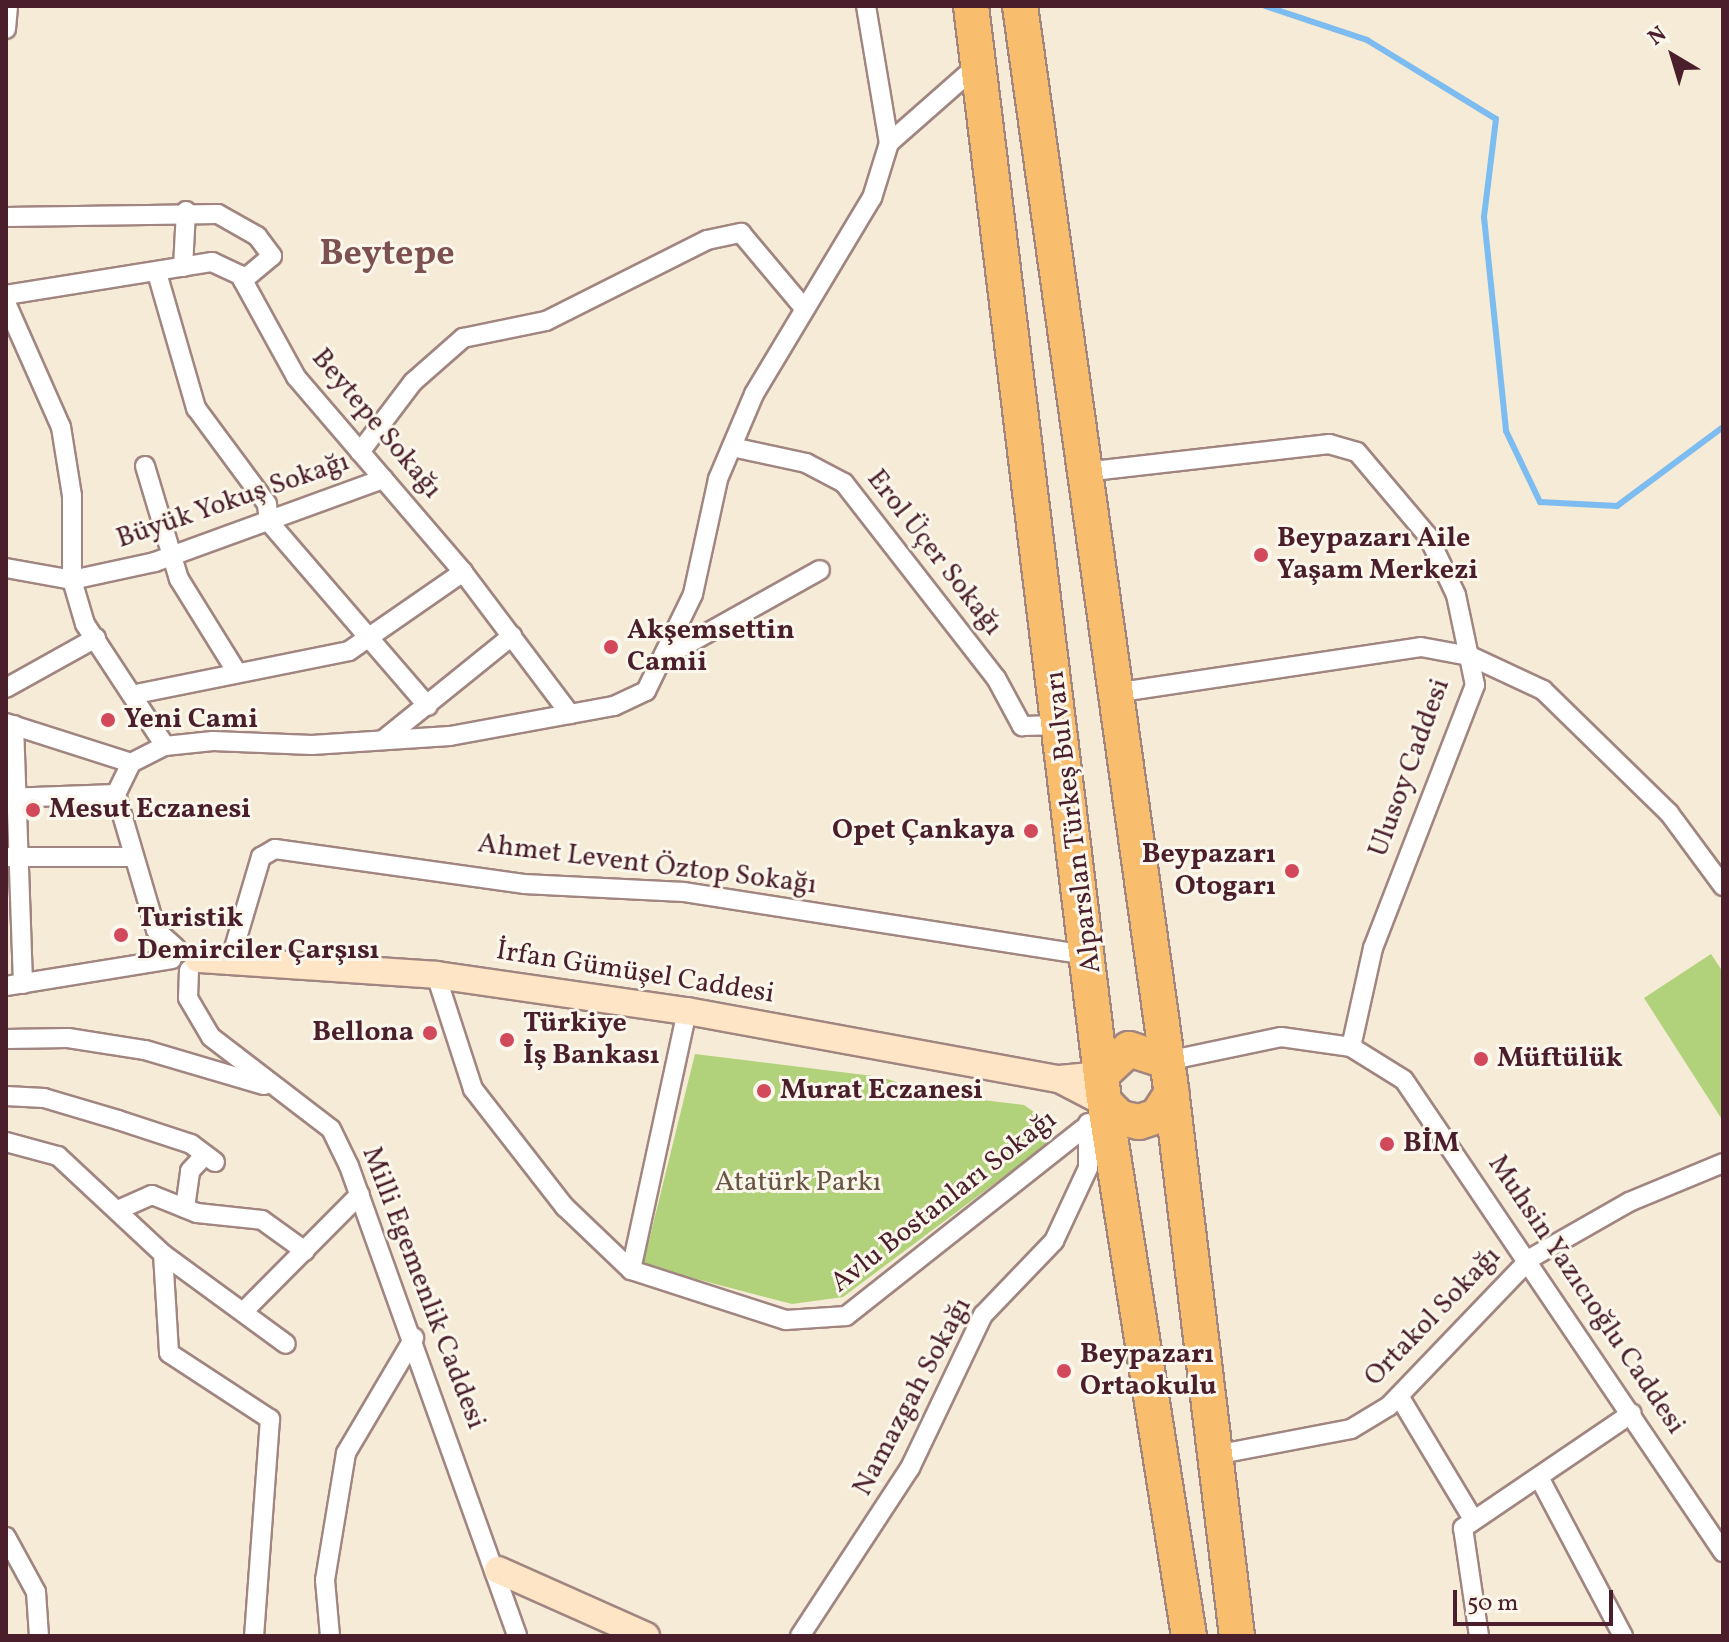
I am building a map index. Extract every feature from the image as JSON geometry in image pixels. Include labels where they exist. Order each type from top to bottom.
[{"type":"highway","name":"Alparslan Türkeş Bulvarı","points":[[971,6],[1091,956],[1103,1089],[1181,1628]]},
{"type":"highway","name":"Alparslan Türkeş Bulvarı","points":[[1020,6],[1169,1077],[1237,1636]]},
{"type":"highway","points":[[1129,1049],[1169,1077],[1157,1116],[1139,1122],[1120,1118],[1103,1089],[1129,1049]]},
{"type":"street","points":[[184,959],[156,930],[132,857],[116,794],[131,763],[165,746],[383,740],[570,714],[646,691],[668,655],[693,594],[732,447],[804,308],[872,198],[889,143],[866,6]]},
{"type":"street","points":[[889,143],[979,64]]},
{"type":"street","points":[[6,217],[186,211],[218,214],[257,236],[272,256],[243,280],[212,262],[6,295]]},
{"type":"street","points":[[183,267],[186,211]]},
{"type":"street","points":[[360,452],[413,382],[463,338],[546,321],[707,240],[741,233],[804,308]]},
{"type":"street","points":[[157,273],[196,408],[267,504],[269,522],[428,706]]},
{"type":"street","name":"Beytepe Sokağı","points":[[243,280],[296,377],[463,572],[570,714]]},
{"type":"street","points":[[6,303],[61,427],[72,496],[72,580],[96,638],[136,694],[165,746]]},
{"type":"street","points":[[1084,472],[1329,444],[1357,452],[1428,536],[1456,595],[1470,656],[1421,647],[1114,693]]},
{"type":"street","name":"Erol Üçer Sokağı","points":[[732,447],[806,463],[844,483],[996,678],[1022,726],[1062,725]]},
{"type":"street","points":[[145,466],[179,579],[236,671]]},
{"type":"street","name":"Büyük Yokuş Sokağı","points":[[6,568],[72,580],[174,555],[383,479]]},
{"type":"street","points":[[668,655],[820,570]]},
{"type":"street","points":[[136,694],[236,671],[349,651],[371,640],[463,572]]},
{"type":"street","points":[[383,740],[512,636]]},
{"type":"street","points":[[6,688],[96,638]]},
{"type":"street","name":"Ulusoy Caddesi","points":[[1470,656],[1543,690],[1669,813],[1723,886]]},
{"type":"street","name":"Ulusoy Caddesi","points":[[1351,1047],[1373,948],[1475,685],[1470,656]]},
{"type":"street","points":[[131,763],[10,724],[14,985],[184,959]]},
{"type":"street","points":[[9,798],[116,794]]},
{"type":"street","name":"Ahmet Levent Öztop Sokağı","points":[[229,965],[261,857],[275,849],[524,884],[684,892],[1091,956]]},
{"type":"street","points":[[10,857],[132,857]]},
{"type":"street","name":"İrfan Gümüşel Caddesi","points":[[184,959],[229,965],[436,975],[687,1011],[1103,1089]]},
{"type":"street","name":"Milli Egemenlik Caddesi","points":[[184,959],[195,1016],[267,1086],[331,1129],[360,1194],[498,1570],[510,1631]]},
{"type":"street","name":"Avlu Bostanları Sokağı","points":[[436,975],[473,1089],[565,1207],[631,1270],[786,1320],[846,1316],[1083,1129]]},
{"type":"street","points":[[631,1270],[687,1011]]},
{"type":"street","name":"Muhsin Yazıcıoğlu Caddesi","points":[[1169,1077],[1281,1037],[1351,1047],[1404,1080],[1531,1258],[1723,1552]]},
{"type":"street","points":[[6,1039],[68,1038],[145,1050],[267,1086]]},
{"type":"street","points":[[1083,1129],[1103,1089]]},
{"type":"street","points":[[6,1096],[44,1098],[118,1120],[210,1158],[190,1171],[185,1208]]},
{"type":"street","name":"Namazgah Sokağı","points":[[800,1636],[910,1468],[983,1315],[1054,1241],[1088,1168],[1083,1129]]},
{"type":"street","points":[[11,1148],[58,1156],[163,1254],[245,1310],[286,1344]]},
{"type":"street","name":"Ortakol Sokağı","points":[[1215,1455],[1351,1429],[1399,1396],[1531,1258],[1629,1202],[1723,1163]]},
{"type":"street","points":[[245,1310],[360,1194]]},
{"type":"street","points":[[118,1210],[152,1195],[185,1208],[262,1220],[305,1251]]},
{"type":"street","points":[[163,1254],[169,1353],[270,1419],[254,1636]]},
{"type":"street","points":[[330,1636],[325,1580],[346,1453],[414,1338]]},
{"type":"street","points":[[1399,1396],[1473,1519]]},
{"type":"street","points":[[1479,1636],[1461,1545],[1473,1519],[1541,1481],[1632,1413]]},
{"type":"street","points":[[1541,1481],[1623,1636]]},
{"type":"street","points":[[6,1537],[36,1592],[39,1636]]},
{"type":"street","points":[[498,1570],[646,1636]]},
{"type":"green space","points":[[1711,954],[1723,972],[1723,1121],[1644,998]]},
{"type":"green space","name":"Atatürk Parkı","points":[[695,1054],[881,1077],[933,1094],[1024,1105],[1044,1119],[1046,1145],[843,1297],[792,1304],[643,1265]]},
{"type":"waterway","points":[[1265,6],[1367,40],[1496,119],[1484,217],[1506,431],[1540,502],[1617,506],[1723,427]]},
{"type":"place","name":"Beypazarı Aile Yaşam Merkezi","points":[[1261,555]]},
{"type":"place","name":"Akşemsettin Camii","points":[[611,647]]},
{"type":"place","name":"Yeni Cami","points":[[108,720]]},
{"type":"place","name":"Mesut Eczanesi","points":[[33,810]]},
{"type":"place","name":"Opet Çankaya","points":[[1031,831]]},
{"type":"place","name":"Beypazarı Otogarı","points":[[1292,871]]},
{"type":"place","name":"Turistik Demirciler Çarşısı","points":[[121,935]]},
{"type":"place","name":"Bellona","points":[[430,1033]]},
{"type":"place","name":"Türkiye İş Bankası","points":[[507,1040]]},
{"type":"place","name":"Müftülük","points":[[1481,1059]]},
{"type":"place","name":"Murat Eczanesi","points":[[764,1091]]},
{"type":"place","name":"BİM","points":[[1387,1144]]},
{"type":"place","name":"Beypazarı Ortaokulu","points":[[1064,1371]]},
{"type":"district","name":"Beytepe","points":[[387,256]]}]
